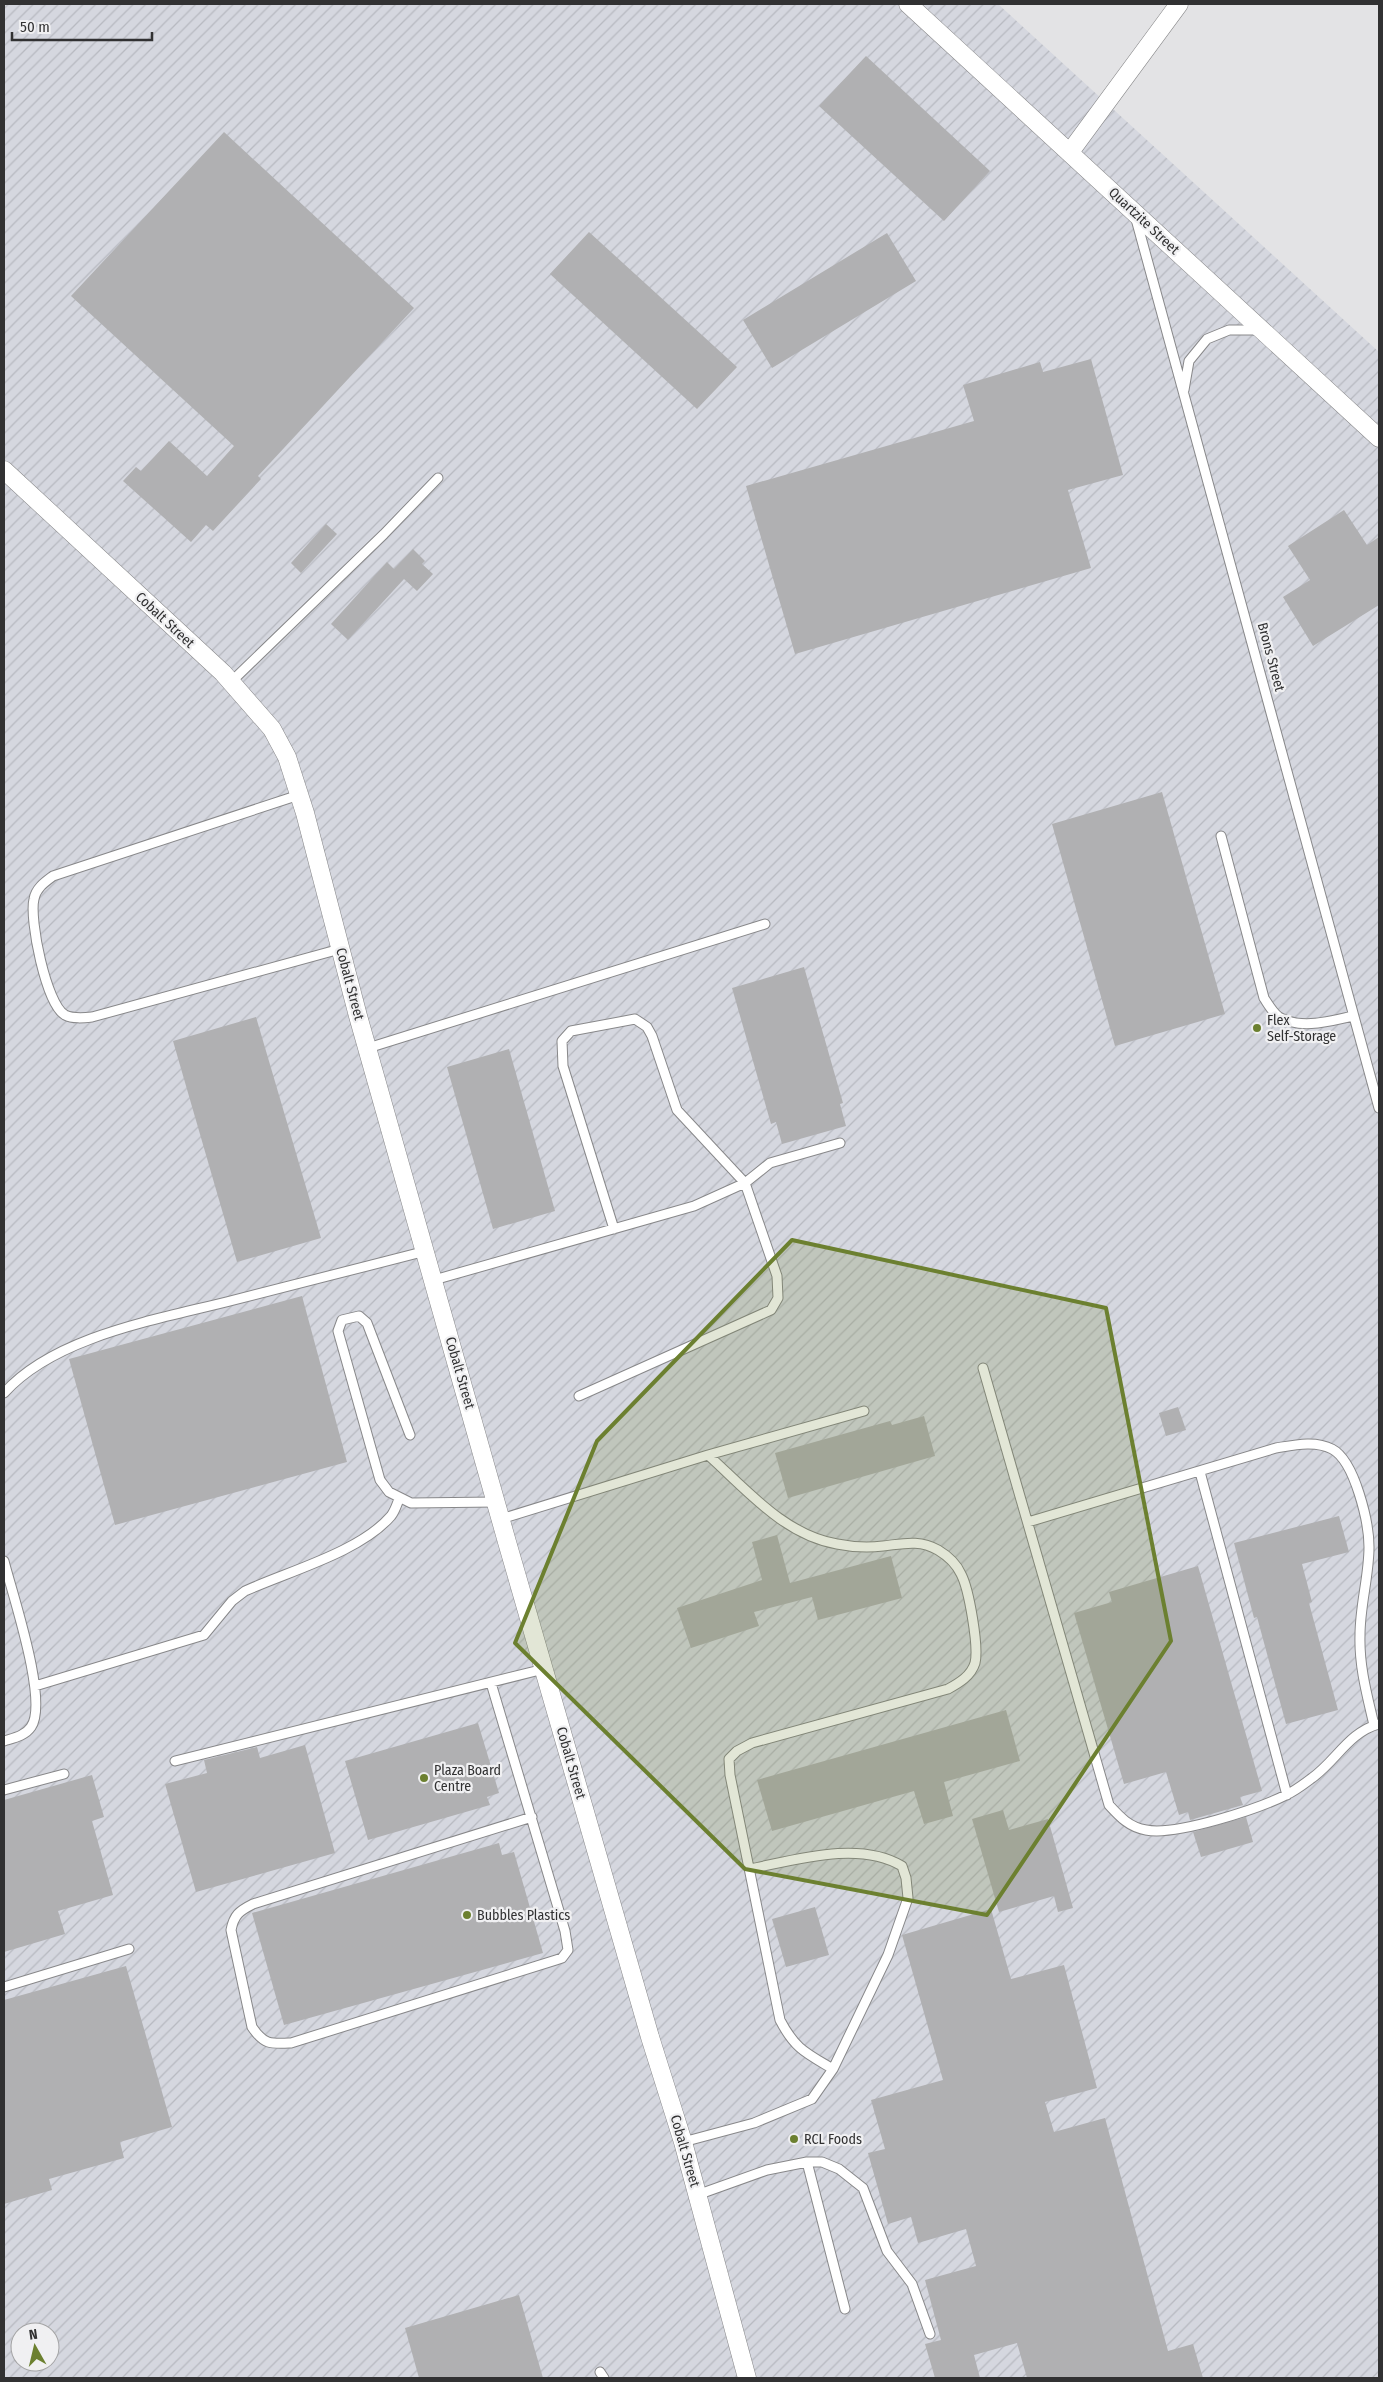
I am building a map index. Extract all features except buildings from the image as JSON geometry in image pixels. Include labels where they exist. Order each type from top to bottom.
[{"type":"street","name":"Quartzite Street","points":[[908,4],[1379,438]]},
{"type":"street","points":[[1070,152],[1179,4]]},
{"type":"street","name":"Cobalt Street","points":[[4,470],[231,682],[272,730],[287,757],[498,1510],[650,2037],[683,2142],[747,2378]]},
{"type":"lane","name":"Brons Street","points":[[1135,214],[1379,1108]]},
{"type":"lane","points":[[1184,393],[1189,361],[1208,339],[1229,330],[1262,330]]},
{"type":"lane","points":[[231,682],[384,534],[438,478]]},
{"type":"lane","points":[[299,796],[53,876],[41,884],[34,897],[32,916],[47,984],[54,1003],[64,1015],[76,1018],[92,1017],[340,949]]},
{"type":"lane","points":[[1221,836],[1264,998],[1278,1016],[1299,1024],[1327,1022],[1353,1016]]},
{"type":"lane","points":[[368,1048],[765,924]]},
{"type":"lane","points":[[579,1396],[771,1310],[778,1298],[777,1276],[746,1183],[677,1110],[652,1036],[647,1027],[640,1021],[630,1019],[571,1031],[562,1041],[563,1066],[614,1229]]},
{"type":"lane","points":[[434,1280],[694,1206],[746,1183],[770,1163],[840,1143]]},
{"type":"lane","points":[[4,1393],[16,1379],[46,1361],[98,1335],[426,1251]]},
{"type":"lane","points":[[410,1434],[367,1323],[359,1316],[342,1320],[338,1331],[380,1480],[389,1492],[399,1499],[410,1503],[498,1510],[708,1455],[864,1411]]},
{"type":"lane","points":[[983,1368],[1109,1805],[1125,1822],[1146,1830],[1167,1830],[1216,1820],[1287,1795],[1314,1777],[1352,1738],[1377,1724],[1363,1680],[1360,1635],[1369,1549],[1368,1530],[1350,1471],[1334,1450],[1320,1445],[1299,1444],[1276,1448],[1028,1522]]},
{"type":"lane","points":[[708,1455],[779,1519],[807,1534],[844,1545],[882,1546],[912,1541],[936,1549],[954,1562],[962,1576],[977,1643],[974,1664],[964,1680],[948,1689],[752,1743],[737,1751],[729,1759],[728,1765],[780,2020],[791,2041],[802,2050],[834,2069]]},
{"type":"lane","points":[[1200,1472],[1287,1795]]},
{"type":"lane","points":[[35,1686],[204,1635],[232,1601],[245,1591],[348,1548],[382,1524],[392,1514],[399,1499]]},
{"type":"lane","points":[[4,1561],[35,1686],[37,1704],[31,1728],[22,1735],[4,1741]]},
{"type":"lane","points":[[175,1761],[491,1684],[544,1669]]},
{"type":"lane","points":[[491,1684],[532,1817],[568,1943],[568,1950],[562,1958],[291,2043],[272,2044],[260,2038],[252,2027],[231,1930],[234,1917],[239,1911],[262,1901],[532,1817]]},
{"type":"lane","points":[[4,1790],[64,1774]]},
{"type":"lane","points":[[683,2142],[754,2124],[812,2099],[834,2069],[888,1955],[908,1898],[906,1878],[902,1866],[879,1855],[814,1856],[750,1869]]},
{"type":"lane","points":[[4,1987],[129,1949]]},
{"type":"lane","points":[[697,2195],[767,2170],[807,2162],[822,2162],[839,2169],[863,2188],[887,2251],[912,2284],[930,2334]]},
{"type":"lane","points":[[807,2162],[845,2309]]},
{"type":"highlighted area","points":[[792,1240],[1106,1308],[1171,1641],[987,1915],[745,1869],[515,1643],[597,1441]]},
{"type":"shaded area","points":[[4,4],[998,4],[1379,352],[1379,2378],[4,2378]]},
{"type":"place","name":"Flex Self-Storage","points":[[1257,1028]]},
{"type":"place","name":"Plaza Board Centre","points":[[424,1778]]},
{"type":"place","name":"Bubbles Plastics","points":[[467,1915]]},
{"type":"place","name":"RCL Foods","points":[[794,2139]]}]
